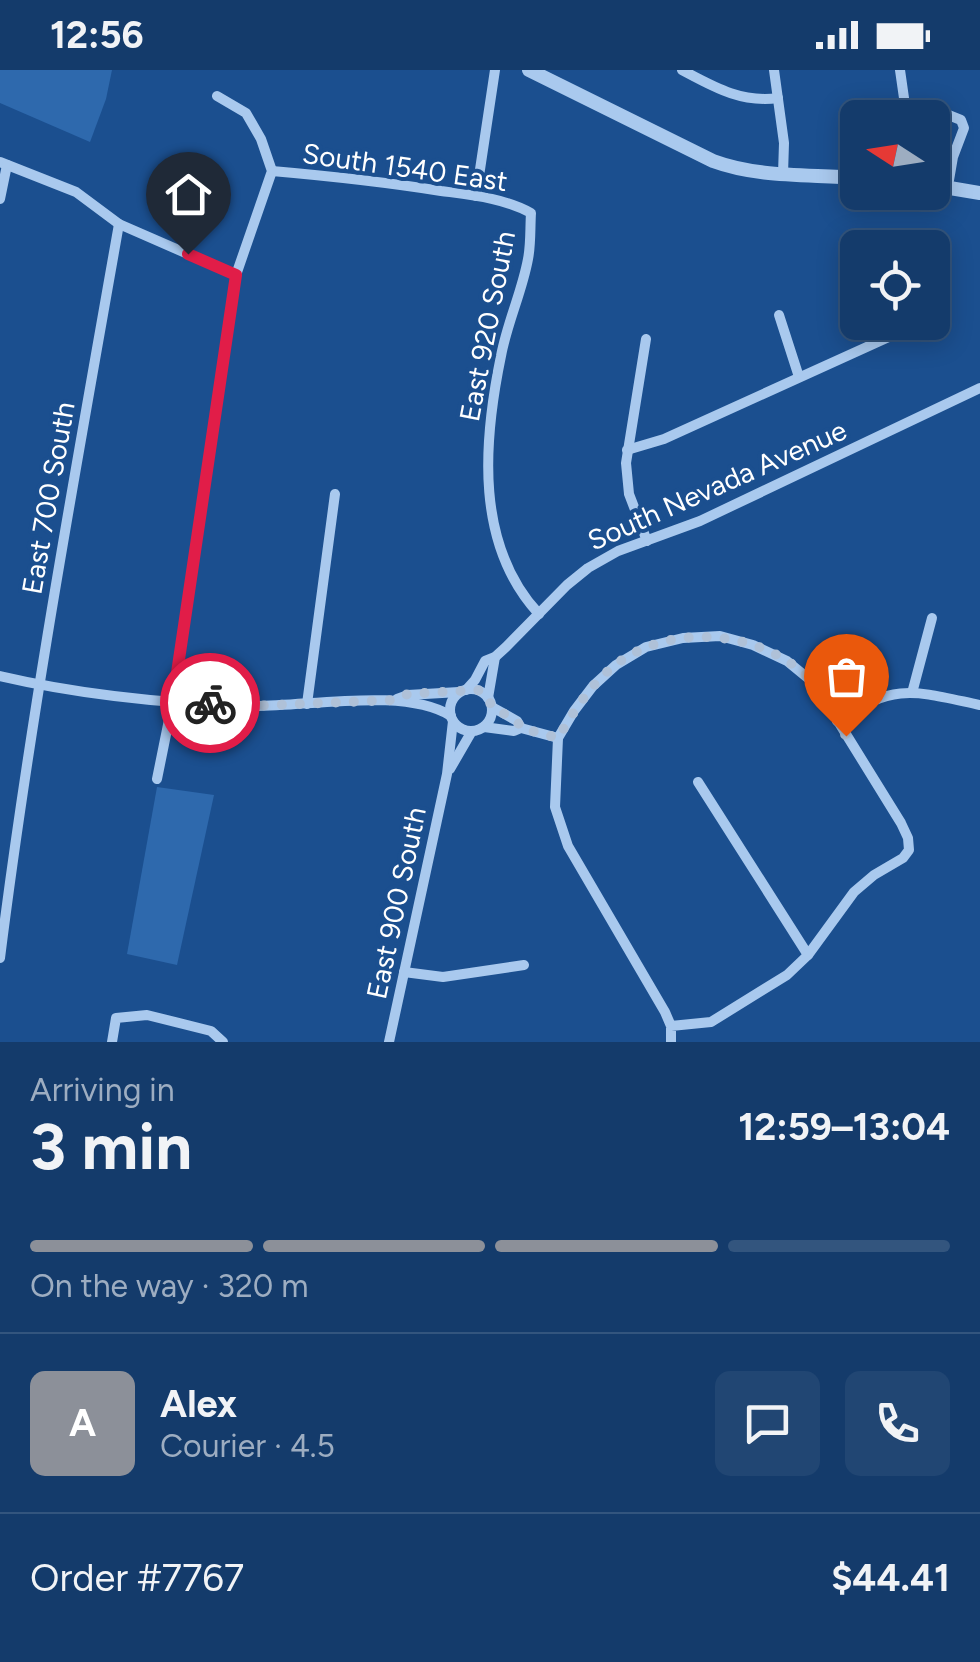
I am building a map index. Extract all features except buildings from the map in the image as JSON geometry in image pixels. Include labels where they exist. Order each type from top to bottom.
[{"type":"street","points":[[476,196],[495,70]]},
{"type":"street","points":[[529,70],[735,169],[840,177]]},
{"type":"street","points":[[682,70],[733,96],[778,98]]},
{"type":"street","points":[[774,70],[784,143],[783,174]]},
{"type":"street","points":[[900,70],[904,100]]},
{"type":"street","points":[[157,779],[173,700],[236,275],[272,171],[246,113],[217,96]]},
{"type":"street","points":[[950,116],[961,120],[964,128],[950,161]]},
{"type":"street","points":[[0,200],[4,164],[76,192],[119,224],[236,275]]},
{"type":"street","name":"South 1540 East","points":[[272,171],[476,196],[516,204],[530,212]]},
{"type":"street","points":[[950,187],[980,193]]},
{"type":"street","name":"East 920 South","points":[[530,212],[529,257],[501,354],[486,455],[489,498],[499,545],[521,594],[539,614]]},
{"type":"street","name":"East 700 South","points":[[0,958],[38,686],[119,224]]},
{"type":"street","points":[[779,315],[800,377]]},
{"type":"street","points":[[646,340],[627,450],[626,480],[648,541]]},
{"type":"street","points":[[627,450],[664,439],[882,340]]},
{"type":"street","name":"South Nevada Avenue","points":[[463,691],[475,680],[485,660],[495,657],[588,568],[618,551],[700,521],[980,388]]},
{"type":"street","points":[[308,704],[335,494]]},
{"type":"street","points":[[912,692],[932,618]]},
{"type":"street","points":[[671,1026],[712,1022],[787,975],[808,955],[854,892],[909,850],[901,822],[816,684],[786,661],[753,645],[720,636],[683,638],[646,647],[616,665],[593,686],[558,738],[555,807],[568,846],[671,1026],[671,1042]]},
{"type":"street","points":[[478,729],[490,718],[495,657]]},
{"type":"street","points":[[0,676],[107,696],[249,706],[393,700],[438,708],[461,729],[521,728],[558,738]]},
{"type":"street","points":[[393,700],[408,694],[478,690],[521,728]]},
{"type":"street","points":[[452,719],[452,703],[463,691]]},
{"type":"street","points":[[836,721],[867,702],[893,693],[912,692],[980,706]]},
{"type":"street","name":"East 900 South","points":[[389,1042],[448,774],[452,719]]},
{"type":"street","name":"East 900 South","points":[[448,774],[478,729]]},
{"type":"street","points":[[698,782],[808,955]]},
{"type":"street","points":[[404,972],[443,977],[524,965]]},
{"type":"street","points":[[112,1042],[116,1018],[147,1014],[211,1031],[222,1042]]},
{"type":"shaded area","points":[[0,70],[112,70],[90,142],[0,103]]},
{"type":"shaded area","points":[[157,787],[214,795],[177,965],[127,954]]},
{"type":"way so far","points":[[210,703],[249,706],[393,700],[408,694],[472,689],[484,694],[492,707],[517,721],[521,728],[558,738],[593,686],[616,665],[646,647],[683,638],[720,636],[753,645],[786,661],[816,684],[846,736]]},
{"type":"route","points":[[188,254],[236,275],[173,700],[210,703]]}]
